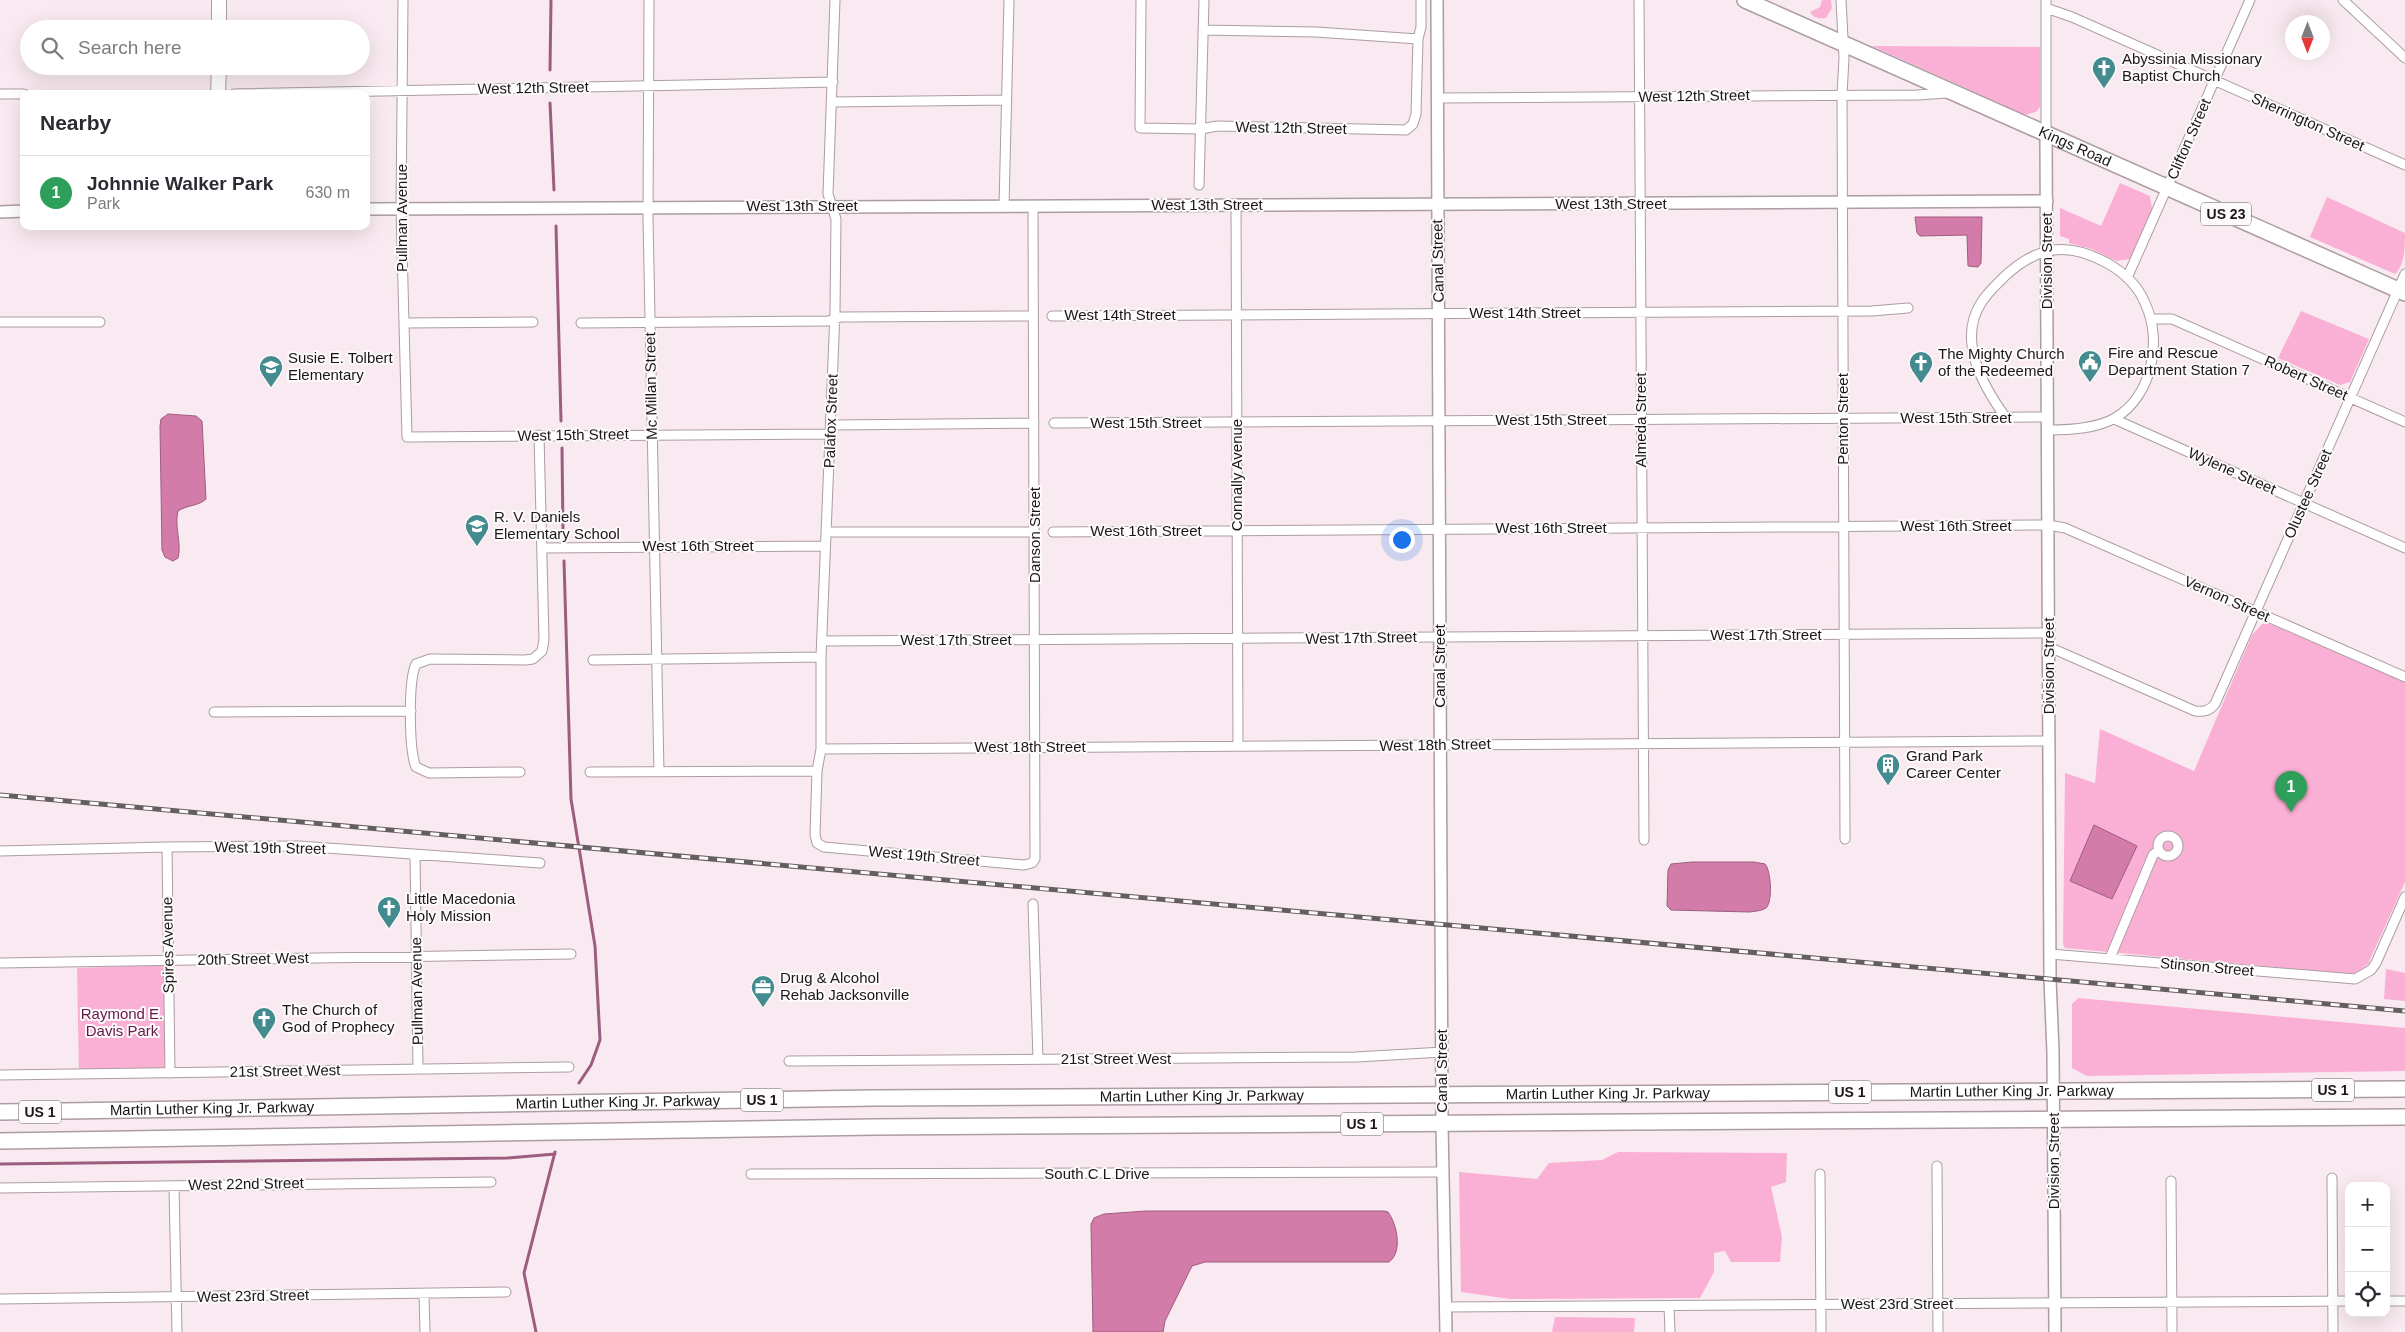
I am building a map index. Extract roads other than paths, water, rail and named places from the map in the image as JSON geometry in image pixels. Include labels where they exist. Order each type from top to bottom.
[{"type":"main road","points":[[219,0],[219,20]]},
{"type":"main road","name":"Kings Road","points":[[1745,0],[2402,292]]},
{"type":"main road","points":[[218,90],[219,75]]},
{"type":"main road","name":"Martin Luther King Jr. Parkway","points":[[0,1112],[692,1100],[2405,1089]]},
{"type":"main road","name":"Martin Luther King Jr. Parkway","points":[[0,1141],[614,1130],[2405,1117]]},
{"type":"street","name":"Pullman Avenue","points":[[403,0],[401,209],[406,437]]},
{"type":"street","name":"Mc Millan Street","points":[[649,0],[649,322],[659,772]]},
{"type":"street","name":"Palafox Street","points":[[817,843],[817,771],[821,748],[821,657],[825,546],[828,532],[834,319],[836,219],[828,194],[835,0]]},
{"type":"street","points":[[1004,206],[1005,100],[1009,0]]},
{"type":"street","points":[[1141,0],[1140,128],[1201,129]]},
{"type":"street","points":[[1199,185],[1204,0]]},
{"type":"street","points":[[1203,30],[1316,32],[1418,39],[1421,27],[1421,0]]},
{"type":"street","name":"Canal Street","points":[[1437,0],[1442,1124],[1446,1332]]},
{"type":"street","name":"Almeda Street","points":[[1639,0],[1644,840]]},
{"type":"street","name":"Penton Street","points":[[1841,0],[1844,58],[1842,203],[1846,839]]},
{"type":"street","name":"Clifton Street","points":[[2127,278],[2250,0]]},
{"type":"street","points":[[2343,0],[2405,58]]},
{"type":"street","name":"Sherrington Street","points":[[2046,4],[2214,81],[2405,165]]},
{"type":"street","name":"Division Street","points":[[2046,4],[2050,954],[2055,1332]]},
{"type":"street","name":"West 12th Street","points":[[1201,129],[1217,126],[1406,130],[1413,124],[1416,114],[1418,39]]},
{"type":"street","name":"West 12th Street","points":[[370,91],[833,82]]},
{"type":"street","name":"West 12th Street","points":[[1438,98],[1842,95],[1951,92]]},
{"type":"street","points":[[0,94],[20,94]]},
{"type":"street","points":[[832,102],[1005,100]]},
{"type":"street","name":"West 13th Street","points":[[370,209],[648,206],[833,207],[2047,201]]},
{"type":"street","name":"Connally Avenue","points":[[1236,205],[1238,746]]},
{"type":"street","name":"Danson Street","points":[[1032,863],[1036,853],[1034,206]]},
{"type":"street","points":[[0,212],[20,212]]},
{"type":"street","points":[[2006,418],[1993,400],[1980,375],[1972,341],[1974,320],[1981,303],[1993,287],[2012,269],[2030,258],[2047,250],[2059,249],[2080,252],[2115,267],[2127,278],[2145,302],[2151,319],[2154,347],[2147,377],[2129,406],[2114,419],[2072,430],[2048,430]]},
{"type":"street","name":"Olustee Street","points":[[2049,647],[2195,711],[2207,711],[2215,704],[2350,398],[2402,292],[2405,274]]},
{"type":"street","name":"West 14th Street","points":[[1052,316],[1843,311],[1908,308]]},
{"type":"street","points":[[581,322],[834,319],[841,317],[1034,316]]},
{"type":"street","name":"Robert Street","points":[[2151,319],[2172,319],[2405,422]]},
{"type":"street","points":[[0,322],[100,322]]},
{"type":"street","points":[[404,324],[533,322]]},
{"type":"street","name":"West 15th Street","points":[[1054,423],[2048,417]]},
{"type":"street","name":"Wylene Street","points":[[2114,419],[2405,548]]},
{"type":"street","name":"West 15th Street","points":[[406,437],[651,434],[1034,423]]},
{"type":"street","points":[[520,772],[429,772],[416,767],[413,755],[412,680],[416,664],[430,659],[524,660],[538,655],[544,644],[539,435]]},
{"type":"street","name":"West 16th Street","points":[[1053,532],[2048,525]]},
{"type":"street","name":"Vernon Street","points":[[2048,525],[2065,528],[2405,677]]},
{"type":"street","points":[[828,532],[1035,532]]},
{"type":"street","name":"West 16th Street","points":[[542,548],[825,546]]},
{"type":"street","name":"West 17th Street","points":[[823,641],[2049,633]]},
{"type":"street","points":[[593,660],[821,657]]},
{"type":"street","points":[[214,712],[411,711]]},
{"type":"street","name":"West 18th Street","points":[[821,748],[2049,741]]},
{"type":"street","points":[[590,772],[817,771]]},
{"type":"street","name":"West 19th Street","points":[[817,843],[824,847],[1024,865],[1032,863]]},
{"type":"street","name":"West 19th Street","points":[[0,851],[167,846],[299,846],[540,863]]},
{"type":"street","name":"Spires Avenue","points":[[167,846],[170,1073]]},
{"type":"street","points":[[2110,958],[2153,855],[2159,850]]},
{"type":"street","name":"Pullman Avenue","points":[[415,854],[418,1068]]},
{"type":"street","name":"Stinson Street","points":[[2050,954],[2346,980],[2363,976],[2376,963],[2405,896]]},
{"type":"street","points":[[1033,904],[1038,1059]]},
{"type":"street","name":"20th Street West","points":[[0,963],[571,954]]},
{"type":"street","name":"21st Street West","points":[[789,1061],[1356,1057],[1443,1052]]},
{"type":"street","name":"21st Street West","points":[[0,1075],[569,1067]]},
{"type":"street","points":[[1937,1166],[1938,1332]]},
{"type":"street","name":"South C L Drive","points":[[751,1174],[1443,1172]]},
{"type":"street","points":[[1820,1174],[1821,1332]]},
{"type":"street","points":[[2332,1178],[2333,1332]]},
{"type":"street","points":[[2171,1181],[2172,1332]]},
{"type":"street","name":"West 22nd Street","points":[[0,1188],[492,1182]]},
{"type":"street","points":[[174,1186],[177,1332]]},
{"type":"street","name":"West 23rd Street","points":[[0,1299],[506,1292]]},
{"type":"street","points":[[424,1294],[425,1332]]},
{"type":"street","name":"West 23rd Street","points":[[1445,1308],[2345,1301]]},
{"type":"street","points":[[2390,1301],[2405,1301]]},
{"type":"street","points":[[1669,1306],[1670,1332]]},
{"type":"waterway","points":[[550,70],[551,0]]},
{"type":"waterway","points":[[550,103],[554,190]]},
{"type":"waterway","points":[[556,226],[561,421]]},
{"type":"waterway","points":[[562,448],[563,532]]},
{"type":"waterway","points":[[564,561],[571,799],[595,946],[600,1040],[591,1065],[579,1083]]},
{"type":"waterway","points":[[536,1332],[524,1273],[555,1152]]},
{"type":"waterway","points":[[0,1164],[507,1158],[555,1154]]},
{"type":"railway","points":[[0,795],[2405,1011]]},
{"type":"place","name":"Abyssinia Missionary Baptist Church","points":[[2104,89]]},
{"type":"place","name":"Fire and Rescue Department Station 7","points":[[2090,383]]},
{"type":"place","name":"The Mighty Church of the Redeemed","points":[[1921,384]]},
{"type":"place","name":"Susie E. Tolbert Elementary","points":[[271,388]]},
{"type":"place","name":"R. V. Daniels Elementary School","points":[[477,547]]},
{"type":"place","name":"Grand Park Career Center","points":[[1888,786]]},
{"type":"place","name":"Johnnie Walker Park","points":[[2291,812]]},
{"type":"place","name":"Little Macedonia Holy Mission","points":[[389,929]]},
{"type":"place","name":"Drug & Alcohol Rehab Jacksonville","points":[[763,1008]]},
{"type":"place","name":"The Church of God of Prophecy","points":[[264,1040]]},
{"type":"park label","name":"Raymond E. Davis Park","points":[[122,1022]]}]
